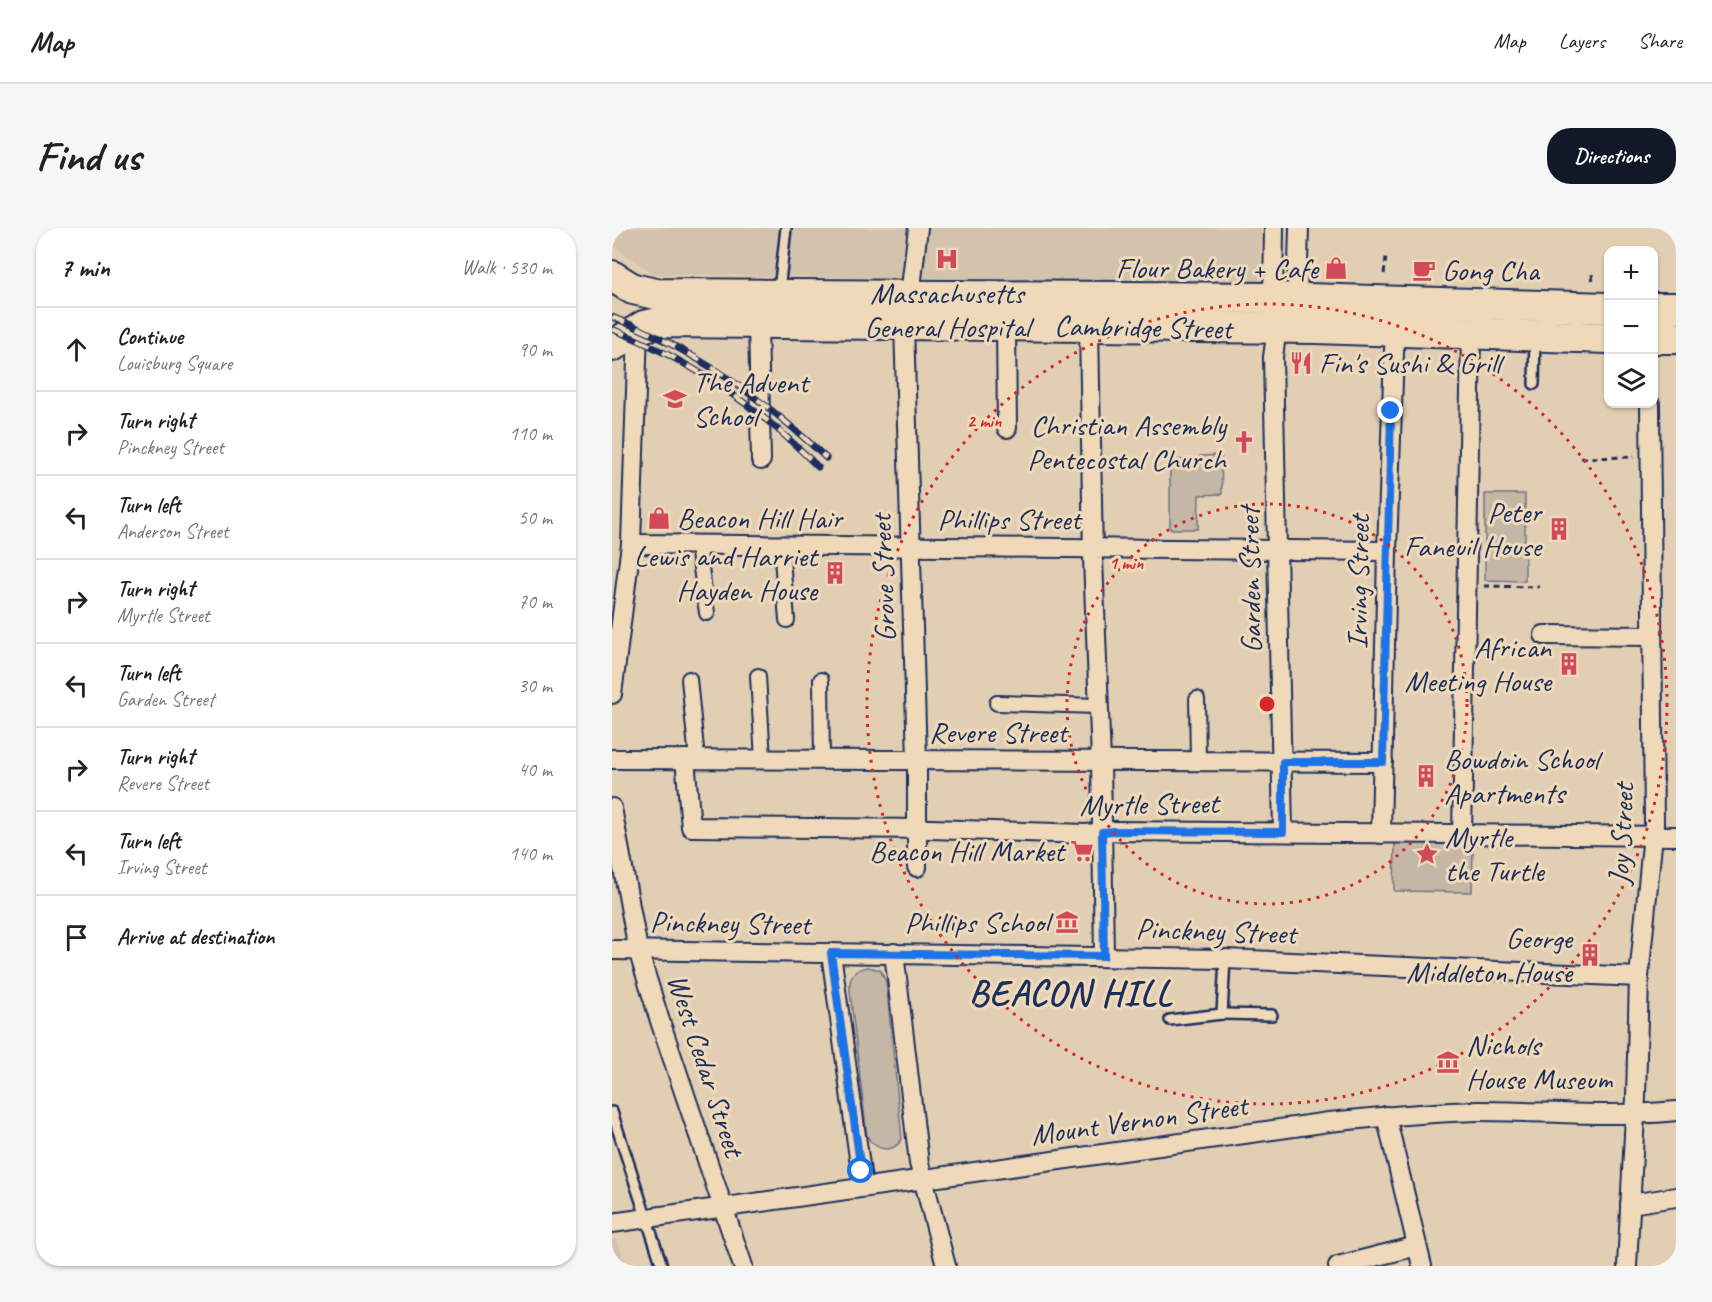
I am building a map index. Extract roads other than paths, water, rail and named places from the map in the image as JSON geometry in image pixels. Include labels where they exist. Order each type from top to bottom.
[{"type":"main road","name":"Cambridge Street","points":[[620,281],[638,291],[656,294],[1285,298],[1405,302],[1530,320],[1604,337]]},
{"type":"main road","points":[[620,281],[636,293],[639,302],[638,329]]},
{"type":"main road","points":[[904,325],[910,296]]},
{"type":"main road","name":"Cambridge Street","points":[[612,346],[638,329],[657,322],[1277,328],[1471,334],[1530,320],[1601,296]]},
{"type":"main road","points":[[1658,308],[1676,308]]},
{"type":"main road","points":[[1658,338],[1676,338]]},
{"type":"street","points":[[910,296],[918,228]]},
{"type":"street","points":[[1274,228],[1285,298],[1290,315],[1277,328]]},
{"type":"street","points":[[1277,328],[1299,228]]},
{"type":"street","name":"Irving Street","points":[[1381,834],[1394,331],[1397,317],[1405,302]]},
{"type":"street","points":[[758,323],[761,460]]},
{"type":"street","name":"Grove Street","points":[[904,325],[917,760],[917,867]]},
{"type":"street","points":[[1006,326],[1007,428]]},
{"type":"street","points":[[1089,326],[1104,956]]},
{"type":"street","name":"Garden Street","points":[[1277,328],[1273,357],[1283,832]]},
{"type":"street","points":[[612,694],[618,599],[631,544],[638,329]]},
{"type":"street","points":[[1462,836],[1471,334]]},
{"type":"street","name":"Joy Street","points":[[1627,1266],[1639,977],[1653,836],[1650,408]]},
{"type":"street","name":"Phillips Street","points":[[631,544],[1387,551]]},
{"type":"street","points":[[698,545],[707,613]]},
{"type":"street","points":[[781,546],[787,620]]},
{"type":"street","points":[[1544,635],[1652,636]]},
{"type":"street","points":[[758,676],[763,759]]},
{"type":"street","points":[[689,679],[691,759]]},
{"type":"street","points":[[821,680],[822,760]]},
{"type":"street","points":[[1197,699],[1198,761]]},
{"type":"street","points":[[997,703],[1098,706]]},
{"type":"street","name":"Revere Street","points":[[612,759],[1383,762]]},
{"type":"street","name":"Myrtle Street","points":[[691,759],[691,828],[917,829],[1086,834],[1114,831],[1462,836],[1676,836]]},
{"type":"street","name":"West Cedar Street","points":[[612,808],[638,950],[743,1266]]},
{"type":"street","name":"Pinckney Street","points":[[612,950],[1225,959],[1639,977]]},
{"type":"street","points":[[831,953],[863,1187]]},
{"type":"street","points":[[894,953],[922,1179],[946,1266]]},
{"type":"street","name":"Mount Vernon Street","points":[[612,1223],[1386,1116],[1479,1112],[1635,1114],[1676,1111]]},
{"type":"street","points":[[1386,1116],[1422,1266]]},
{"type":"street","points":[[1630,1203],[1676,1197]]},
{"type":"street","points":[[1338,1266],[1417,1246]]},
{"type":"lane","points":[[779,295],[786,228]]},
{"type":"lane","points":[[1530,320],[1534,384]]},
{"type":"lane","points":[[1222,1014],[1225,959]]},
{"type":"lane","points":[[1170,1020],[1222,1014],[1272,1015]]},
{"type":"lane","points":[[612,1112],[662,1266]]},
{"type":"railway","points":[[612,317],[671,344],[726,377],[778,415],[826,458]]},
{"type":"railway","points":[[612,329],[669,355],[722,387],[748,405],[796,445],[818,467]]},
{"type":"place","name":"Massachusetts General Hospital","points":[[947,259]]},
{"type":"place","name":"Flour Bakery + Cafe","points":[[1336,268]]},
{"type":"place","name":"Gong Cha","points":[[1424,270]]},
{"type":"place","name":"Fin's Sushi & Grill","points":[[1301,363]]},
{"type":"place","name":"The Advent School","points":[[675,399]]},
{"type":"place","name":"Christian Assembly Pentecostal Church","points":[[1244,442]]},
{"type":"place","name":"Beacon Hill Hair","points":[[659,518]]},
{"type":"place","name":"Peter Faneuil House","points":[[1559,529]]},
{"type":"place","name":"Lewis and Harriet Hayden House","points":[[835,573]]},
{"type":"place","name":"African Meeting House","points":[[1569,664]]},
{"type":"place","name":"Bowdoin School Apartments","points":[[1426,776]]},
{"type":"place","name":"Beacon Hill Market","points":[[1082,851]]},
{"type":"place","name":"Myrtle the Turtle","points":[[1427,854]]},
{"type":"place","name":"Phillips School","points":[[1067,922]]},
{"type":"place","name":"George Middleton House","points":[[1590,955]]},
{"type":"place","name":"Nichols House Museum","points":[[1448,1062]]},
{"type":"district","name":"BEACON HILL","points":[[1071,993]]}]
